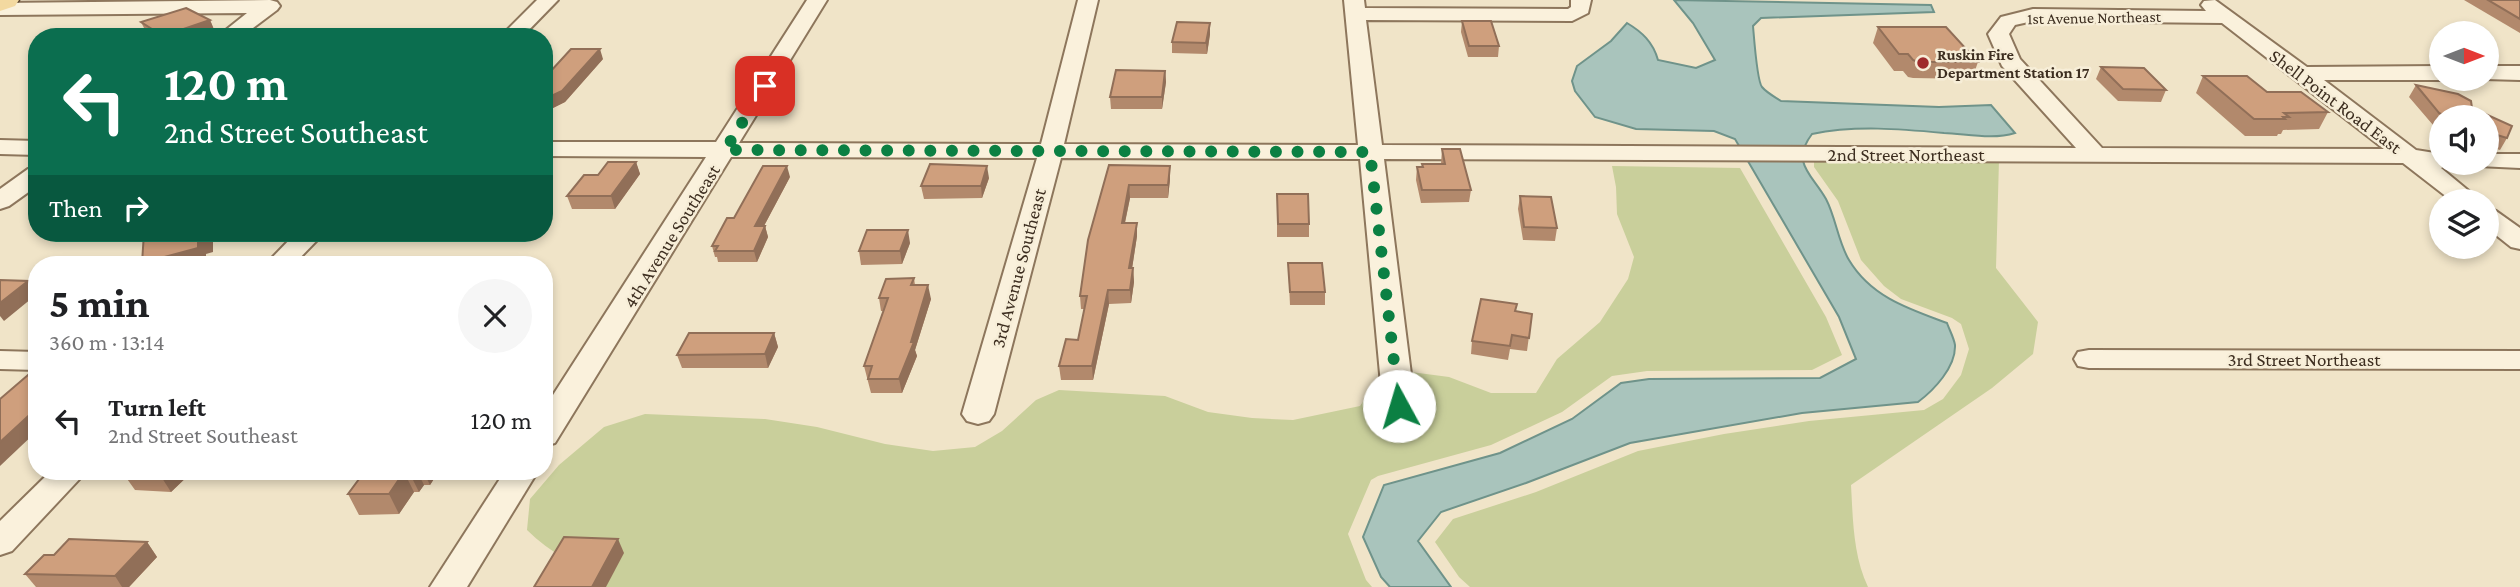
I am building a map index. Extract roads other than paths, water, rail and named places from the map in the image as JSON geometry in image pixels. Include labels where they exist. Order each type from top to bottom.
[{"type":"main road","points":[[0,3],[6,0]]},
{"type":"street","points":[[519,28],[548,0]]},
{"type":"street","name":"4th Avenue Southeast","points":[[553,421],[817,0]]},
{"type":"street","name":"3rd Avenue Southeast","points":[[978,414],[1051,150],[1088,0]]},
{"type":"street","points":[[1399,406],[1355,7],[1572,15],[1581,9],[1581,0]]},
{"type":"street","name":"Shell Point Road East","points":[[2204,0],[2452,189]]},
{"type":"street","points":[[0,9],[273,4]]},
{"type":"street","points":[[240,28],[273,4]]},
{"type":"street","name":"1st Avenue Northeast","points":[[2096,155],[2010,61],[1998,34],[2008,21],[2033,15],[2227,17]]},
{"type":"street","points":[[2499,73],[2520,73]]},
{"type":"street","points":[[2302,74],[2429,74]]},
{"type":"street","points":[[0,148],[28,148]]},
{"type":"street","name":"2nd Street Northeast","points":[[553,149],[2409,156],[2429,159]]},
{"type":"street","points":[[2499,161],[2520,161]]},
{"type":"street","points":[[0,201],[28,181]]},
{"type":"street","points":[[2499,225],[2520,241]]},
{"type":"street","points":[[287,256],[302,242]]},
{"type":"street","name":"3rd Street Northeast","points":[[2089,359],[2520,360]]},
{"type":"street","points":[[0,360],[28,361]]},
{"type":"street","points":[[0,542],[62,480]]},
{"type":"street","points":[[448,587],[516,480]]},
{"type":"water","points":[[1674,0],[1931,5],[1934,12],[1761,18],[1753,26],[1760,83],[1766,91],[1781,101],[1939,107],[1991,105],[2015,133],[1989,136],[1895,129],[1845,129],[1812,134],[1803,153],[1805,168],[1826,199],[1845,253],[1858,273],[1892,300],[1947,323],[1955,345],[1952,362],[1937,384],[1918,402],[1802,413],[1630,443],[1441,512],[1418,541],[1451,587],[1390,587],[1381,577],[1363,537],[1384,485],[1500,453],[1572,419],[1621,383],[1649,379],[1820,378],[1856,359],[1839,317],[1735,139],[1714,131],[1636,129],[1595,117],[1575,91],[1572,81],[1577,66],[1611,41],[1627,23],[1646,38],[1658,60],[1696,68],[1715,60],[1693,23]]},
{"type":"place","name":"Ruskin Fire Department Station 17","points":[[1923,63]]}]
